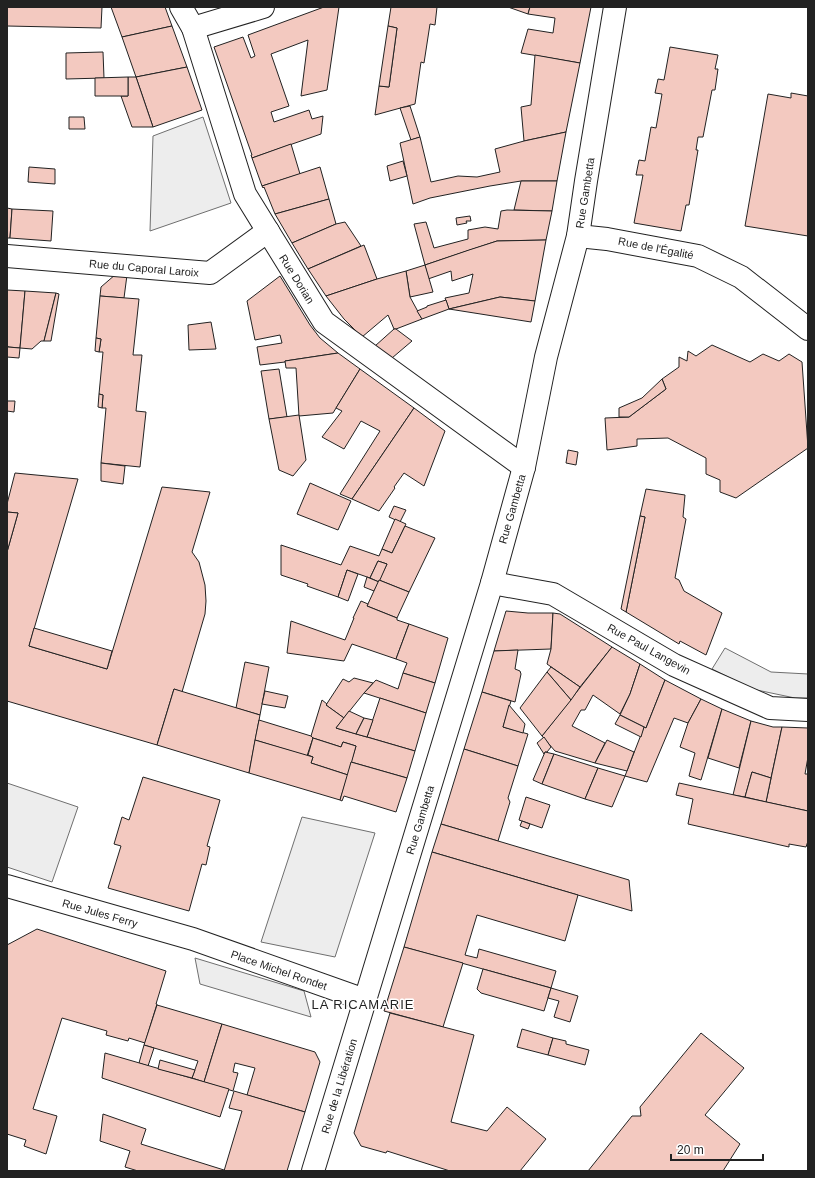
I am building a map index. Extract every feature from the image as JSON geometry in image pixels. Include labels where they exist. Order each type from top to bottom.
[{"type":"street","name":"Rue Dorian","points":[[181,7],[193,28],[245,194],[324,322],[524,467]]},
{"type":"street","points":[[193,28],[262,7]]},
{"type":"street","name":"Rue Gambetta","points":[[365,1000],[492,583],[524,467],[546,357],[578,236],[615,7]]},
{"type":"street","name":"Rue du Caporal Laroix","points":[[7,256],[210,273],[268,231]]},
{"type":"street","name":"Rue de l'Égalité","points":[[578,236],[607,239],[698,256],[741,277],[808,329]]},
{"type":"street","name":"Rue Paul Langevin","points":[[492,583],[554,594],[674,665],[770,708],[808,710]]},
{"type":"street","name":"Rue Jules Ferry","points":[[7,886],[193,939]]},
{"type":"street","name":"Place Michel Rondet","points":[[193,939],[365,1000]]},
{"type":"street","name":"Rue de la Libération","points":[[313,1171],[365,1000]]},
{"type":"shaded area","points":[[203,117],[231,203],[150,231],[153,136]]},
{"type":"shaded area","points":[[725,648],[771,672],[808,674],[808,698],[795,698],[752,689],[712,669]]},
{"type":"shaded area","points":[[7,783],[78,807],[52,882],[7,867]]},
{"type":"shaded area","points":[[302,817],[375,833],[335,957],[261,942]]},
{"type":"shaded area","points":[[195,958],[304,991],[311,1017],[200,984]]},
{"type":"building","points":[[7,7],[102,7],[101,28],[7,26]]},
{"type":"building","points":[[111,7],[165,7],[172,26],[122,37]]},
{"type":"building","points":[[324,7],[339,7],[327,90],[301,96],[308,40],[271,54],[289,106],[271,112],[274,122],[309,110],[312,119],[323,116],[321,134],[252,158],[214,47],[243,37],[251,58],[255,56],[248,35]]},
{"type":"building","points":[[391,7],[437,7],[435,25],[430,24],[424,63],[421,62],[415,104],[375,115],[379,86],[389,87],[397,28],[388,26]]},
{"type":"building","points":[[508,7],[530,7],[528,14]]},
{"type":"building","points":[[530,7],[591,7],[580,63],[521,53],[528,29],[553,33],[555,18],[528,14]]},
{"type":"building","points":[[172,26],[187,67],[136,77],[122,37]]},
{"type":"building","points":[[388,26],[397,28],[389,87],[379,86]]},
{"type":"building","points":[[670,47],[718,55],[715,69],[718,69],[715,90],[712,90],[703,137],[698,137],[696,150],[698,150],[689,205],[686,205],[681,231],[634,223],[643,175],[636,175],[639,160],[645,161],[651,127],[656,128],[662,94],[655,93],[658,79],[664,80]]},
{"type":"building","points":[[103,52],[104,78],[66,79],[66,53]]},
{"type":"building","points":[[535,55],[580,63],[566,132],[524,141],[521,107],[531,105]]},
{"type":"building","points":[[187,67],[202,110],[153,127],[136,77]]},
{"type":"building","points":[[128,77],[136,77],[153,127],[132,127],[121,96],[128,96]]},
{"type":"building","points":[[128,77],[128,96],[95,96],[95,78]]},
{"type":"building","points":[[791,93],[808,96],[808,236],[745,226],[768,94],[791,98]]},
{"type":"building","points":[[410,106],[420,137],[411,140],[400,108]]},
{"type":"building","points":[[69,117],[84,117],[85,129],[69,129]]},
{"type":"building","points":[[566,132],[557,181],[521,181],[430,198],[413,204],[400,143],[420,137],[431,182],[458,176],[477,177],[500,172],[495,149]]},
{"type":"building","points":[[291,144],[300,174],[262,186],[252,158]]},
{"type":"building","points":[[403,161],[407,176],[390,181],[387,166]]},
{"type":"building","points":[[29,167],[55,169],[55,184],[28,182]]},
{"type":"building","points":[[320,167],[329,199],[275,214],[264,187],[263,188],[262,186]]},
{"type":"building","points":[[521,181],[557,181],[552,211],[514,210]]},
{"type":"building","points":[[329,199],[336,224],[292,243],[275,214]]},
{"type":"building","points":[[7,208],[12,209],[10,238],[7,238]]},
{"type":"building","points":[[12,209],[53,211],[51,241],[10,238]]},
{"type":"building","points":[[501,211],[552,211],[546,240],[497,241],[425,265],[414,224],[426,222],[434,248],[468,239],[468,230],[485,227],[498,229]]},
{"type":"building","points":[[470,216],[471,221],[466,221],[467,223],[457,225],[456,218]]},
{"type":"building","points":[[345,222],[361,246],[308,269],[292,243],[336,224]]},
{"type":"building","points":[[546,240],[535,301],[500,297],[449,309],[445,298],[469,293],[473,274],[452,281],[451,271],[428,279],[425,265],[469,250],[497,241]]},
{"type":"building","points":[[364,245],[377,279],[326,296],[308,269]]},
{"type":"building","points":[[425,265],[433,292],[410,297],[406,271]]},
{"type":"building","points":[[406,271],[410,297],[422,319],[396,329],[394,329],[388,315],[362,337],[344,319],[326,296],[377,279]]},
{"type":"building","points":[[116,274],[127,275],[124,298],[100,296],[101,287]]},
{"type":"building","points":[[280,276],[310,325],[320,338],[338,353],[260,365],[257,347],[282,343],[280,335],[255,340],[247,301]]},
{"type":"building","points":[[7,290],[25,291],[20,348],[8,347],[7,345]]},
{"type":"building","points":[[25,291],[56,293],[44,341],[41,341],[32,349],[20,348]]},
{"type":"building","points":[[56,293],[59,294],[51,341],[44,341]]},
{"type":"building","points":[[100,296],[139,299],[133,355],[142,355],[136,411],[146,412],[140,467],[101,463],[106,408],[102,408],[103,395],[99,394],[103,352],[99,352],[101,339],[96,338]]},
{"type":"building","points":[[500,297],[535,301],[531,322],[449,309]]},
{"type":"building","points":[[446,300],[449,309],[422,319],[417,311],[427,306]]},
{"type":"building","points":[[211,322],[216,349],[189,350],[188,325]]},
{"type":"building","points":[[394,329],[412,341],[392,358],[375,346]]},
{"type":"building","points":[[96,338],[101,339],[99,352],[95,351]]},
{"type":"building","points":[[7,345],[8,347],[20,348],[19,358],[7,357]]},
{"type":"building","points":[[712,345],[750,362],[763,354],[779,361],[789,354],[802,362],[808,448],[736,498],[720,492],[720,480],[706,474],[706,458],[668,438],[637,439],[637,446],[607,450],[605,418],[629,417],[666,389],[662,379],[679,367],[679,357],[687,361],[688,351],[696,356]]},
{"type":"building","points":[[338,353],[360,369],[333,413],[299,416],[296,368],[286,368],[285,361]]},
{"type":"building","points":[[279,369],[287,417],[269,419],[261,371]]},
{"type":"building","points":[[360,369],[414,408],[352,499],[340,494],[380,431],[361,421],[344,449],[322,437],[342,411],[336,408]]},
{"type":"building","points":[[662,379],[666,389],[629,417],[619,417],[619,408],[642,398]]},
{"type":"building","points":[[99,394],[103,395],[102,408],[98,407]]},
{"type":"building","points":[[7,401],[15,401],[14,412],[7,411]]},
{"type":"building","points":[[414,408],[445,431],[424,486],[404,473],[379,511],[352,499]]},
{"type":"building","points":[[299,415],[306,460],[293,476],[279,470],[269,419]]},
{"type":"building","points":[[568,450],[578,452],[576,465],[566,463]]},
{"type":"building","points":[[101,463],[125,466],[123,484],[101,481]]},
{"type":"building","points":[[15,473],[78,479],[29,646],[107,669],[162,487],[210,492],[192,552],[199,562],[205,585],[205,614],[182,692],[174,689],[157,745],[7,701],[7,552],[18,513],[7,512],[7,504]]},
{"type":"building","points":[[310,483],[351,501],[338,530],[297,514]]},
{"type":"building","points":[[646,489],[685,495],[683,517],[686,519],[675,578],[679,580],[684,591],[722,613],[706,655],[680,641],[679,644],[626,612],[645,517],[640,516]]},
{"type":"building","points":[[394,506],[406,510],[400,522],[389,517]]},
{"type":"building","points":[[7,512],[18,513],[7,552]]},
{"type":"building","points":[[640,516],[645,517],[626,612],[621,609]]},
{"type":"building","points":[[395,519],[406,524],[392,553],[382,549]]},
{"type":"building","points":[[405,526],[435,538],[409,592],[379,580],[387,564],[378,561],[370,578],[347,570],[338,597],[307,586],[308,584],[281,575],[281,545],[341,565],[350,546],[379,556],[382,549],[392,553]]},
{"type":"building","points":[[378,561],[387,564],[379,582],[370,578]]},
{"type":"building","points":[[347,570],[358,574],[348,601],[338,597]]},
{"type":"building","points":[[367,577],[379,582],[374,591],[364,587]]},
{"type":"building","points":[[379,580],[409,592],[397,618],[367,606]]},
{"type":"building","points":[[361,601],[368,604],[367,606],[409,624],[396,659],[352,644],[344,661],[287,653],[291,621],[345,640]]},
{"type":"building","points":[[506,611],[553,613],[551,649],[494,651]]},
{"type":"building","points":[[553,613],[560,614],[612,647],[580,687],[547,664],[551,649]]},
{"type":"building","points":[[409,624],[448,638],[435,683],[403,673],[407,663],[396,659]]},
{"type":"building","points":[[34,628],[112,651],[107,669],[29,646]]},
{"type":"building","points":[[612,647],[640,664],[630,694],[620,714],[593,695],[585,710],[581,710],[572,726],[605,743],[595,763],[555,751],[542,736]]},
{"type":"building","points":[[518,650],[515,669],[520,671],[521,674],[515,702],[482,692],[494,651]]},
{"type":"building","points":[[245,662],[269,667],[260,715],[236,708]]},
{"type":"building","points":[[640,664],[665,680],[646,728],[620,715],[630,694]]},
{"type":"building","points":[[551,667],[580,687],[571,700],[547,672]]},
{"type":"building","points":[[547,672],[571,700],[542,736],[520,708]]},
{"type":"building","points":[[403,673],[435,683],[426,713],[364,693],[376,680],[398,689]]},
{"type":"building","points":[[354,678],[373,683],[344,718],[326,705],[343,679],[349,682]]},
{"type":"building","points":[[665,680],[701,699],[688,723],[674,718],[647,782],[625,776],[644,727],[646,728]]},
{"type":"building","points":[[174,689],[260,715],[249,773],[157,745]]},
{"type":"building","points":[[265,691],[288,696],[285,708],[262,704]]},
{"type":"building","points":[[482,692],[511,701],[503,727],[528,734],[518,766],[464,749]]},
{"type":"building","points":[[380,698],[426,713],[415,751],[367,737]]},
{"type":"building","points":[[701,699],[722,709],[701,780],[689,776],[695,753],[680,747],[688,723]]},
{"type":"building","points":[[322,700],[327,704],[326,705],[344,718],[336,728],[415,751],[407,778],[351,762],[356,746],[343,742],[341,747],[313,738],[311,736]]},
{"type":"building","points":[[509,705],[525,724],[523,733],[503,727]]},
{"type":"building","points":[[722,709],[751,721],[739,768],[708,758]]},
{"type":"building","points":[[349,711],[364,718],[356,734],[336,728]]},
{"type":"building","points":[[620,715],[644,727],[641,737],[615,724]]},
{"type":"building","points":[[364,718],[373,720],[367,737],[356,734]]},
{"type":"building","points":[[259,720],[311,736],[313,738],[307,756],[255,740]]},
{"type":"building","points":[[751,721],[773,727],[782,727],[771,778],[752,772],[745,797],[733,795]]},
{"type":"building","points":[[782,727],[808,728],[808,757],[805,774],[808,774],[808,811],[766,802]]},
{"type":"building","points":[[544,737],[551,747],[544,754],[537,743]]},
{"type":"building","points":[[313,738],[341,747],[343,742],[356,746],[348,775],[311,763],[313,757],[308,755]]},
{"type":"building","points":[[255,740],[313,757],[311,763],[348,775],[340,800],[249,773]]},
{"type":"building","points":[[607,740],[634,752],[627,771],[595,763]]},
{"type":"building","points":[[464,749],[518,766],[508,798],[510,802],[498,841],[441,824]]},
{"type":"building","points":[[545,752],[554,754],[542,784],[533,780]]},
{"type":"building","points":[[554,754],[598,768],[585,799],[542,784]]},
{"type":"building","points":[[351,762],[407,778],[396,812],[344,796],[342,801],[340,800]]},
{"type":"building","points":[[598,768],[625,776],[612,807],[585,799]]},
{"type":"building","points":[[752,772],[771,778],[766,802],[745,797]]},
{"type":"building","points":[[143,777],[220,800],[207,846],[210,847],[206,865],[202,864],[189,911],[108,888],[121,846],[114,844],[122,817],[129,820]]},
{"type":"building","points":[[679,783],[808,811],[808,841],[806,847],[789,844],[789,847],[688,824],[693,799],[676,795]]},
{"type":"building","points":[[526,797],[550,805],[542,828],[519,820]]},
{"type":"building","points":[[522,821],[530,824],[528,829],[520,826]]},
{"type":"building","points":[[441,824],[629,880],[632,911],[432,852]]},
{"type":"building","points":[[432,852],[578,895],[565,941],[477,915],[465,955],[477,958],[479,949],[556,971],[551,988],[404,947]]},
{"type":"building","points":[[37,929],[166,971],[145,1043],[129,1038],[128,1041],[106,1035],[107,1031],[62,1018],[33,1109],[57,1116],[46,1154],[24,1146],[26,1140],[7,1134],[7,945]]},
{"type":"building","points":[[404,947],[463,963],[443,1027],[384,1011]]},
{"type":"building","points":[[483,969],[551,988],[544,1011],[481,993],[477,989]]},
{"type":"building","points":[[551,988],[578,996],[570,1022],[554,1017],[559,1001],[548,998]]},
{"type":"building","points":[[157,1005],[222,1024],[204,1082],[192,1078],[198,1061],[144,1045]]},
{"type":"building","points":[[390,1013],[474,1035],[451,1122],[487,1131],[507,1107],[546,1139],[520,1171],[450,1171],[387,1151],[386,1153],[361,1146],[354,1133]]},
{"type":"building","points":[[222,1024],[315,1052],[320,1062],[305,1112],[247,1095],[255,1068],[235,1063],[233,1072],[238,1073],[233,1091],[204,1082]]},
{"type":"building","points":[[522,1029],[553,1038],[548,1055],[517,1047]]},
{"type":"building","points":[[701,1033],[744,1068],[705,1115],[740,1144],[723,1171],[588,1171],[632,1116],[641,1116],[640,1107]]},
{"type":"building","points":[[553,1038],[566,1041],[566,1044],[589,1050],[585,1065],[548,1055]]},
{"type":"building","points":[[144,1045],[154,1048],[148,1066],[139,1063]]},
{"type":"building","points":[[105,1053],[229,1089],[220,1117],[102,1078]]},
{"type":"building","points":[[160,1060],[195,1070],[192,1078],[158,1069]]},
{"type":"building","points":[[234,1091],[305,1112],[287,1171],[224,1171],[242,1111],[229,1108]]},
{"type":"building","points":[[103,1114],[146,1129],[141,1144],[224,1171],[138,1171],[125,1167],[130,1151],[100,1141]]},
{"type":"district","name":"LA RICAMARIE","points":[[363,1004]]}]
